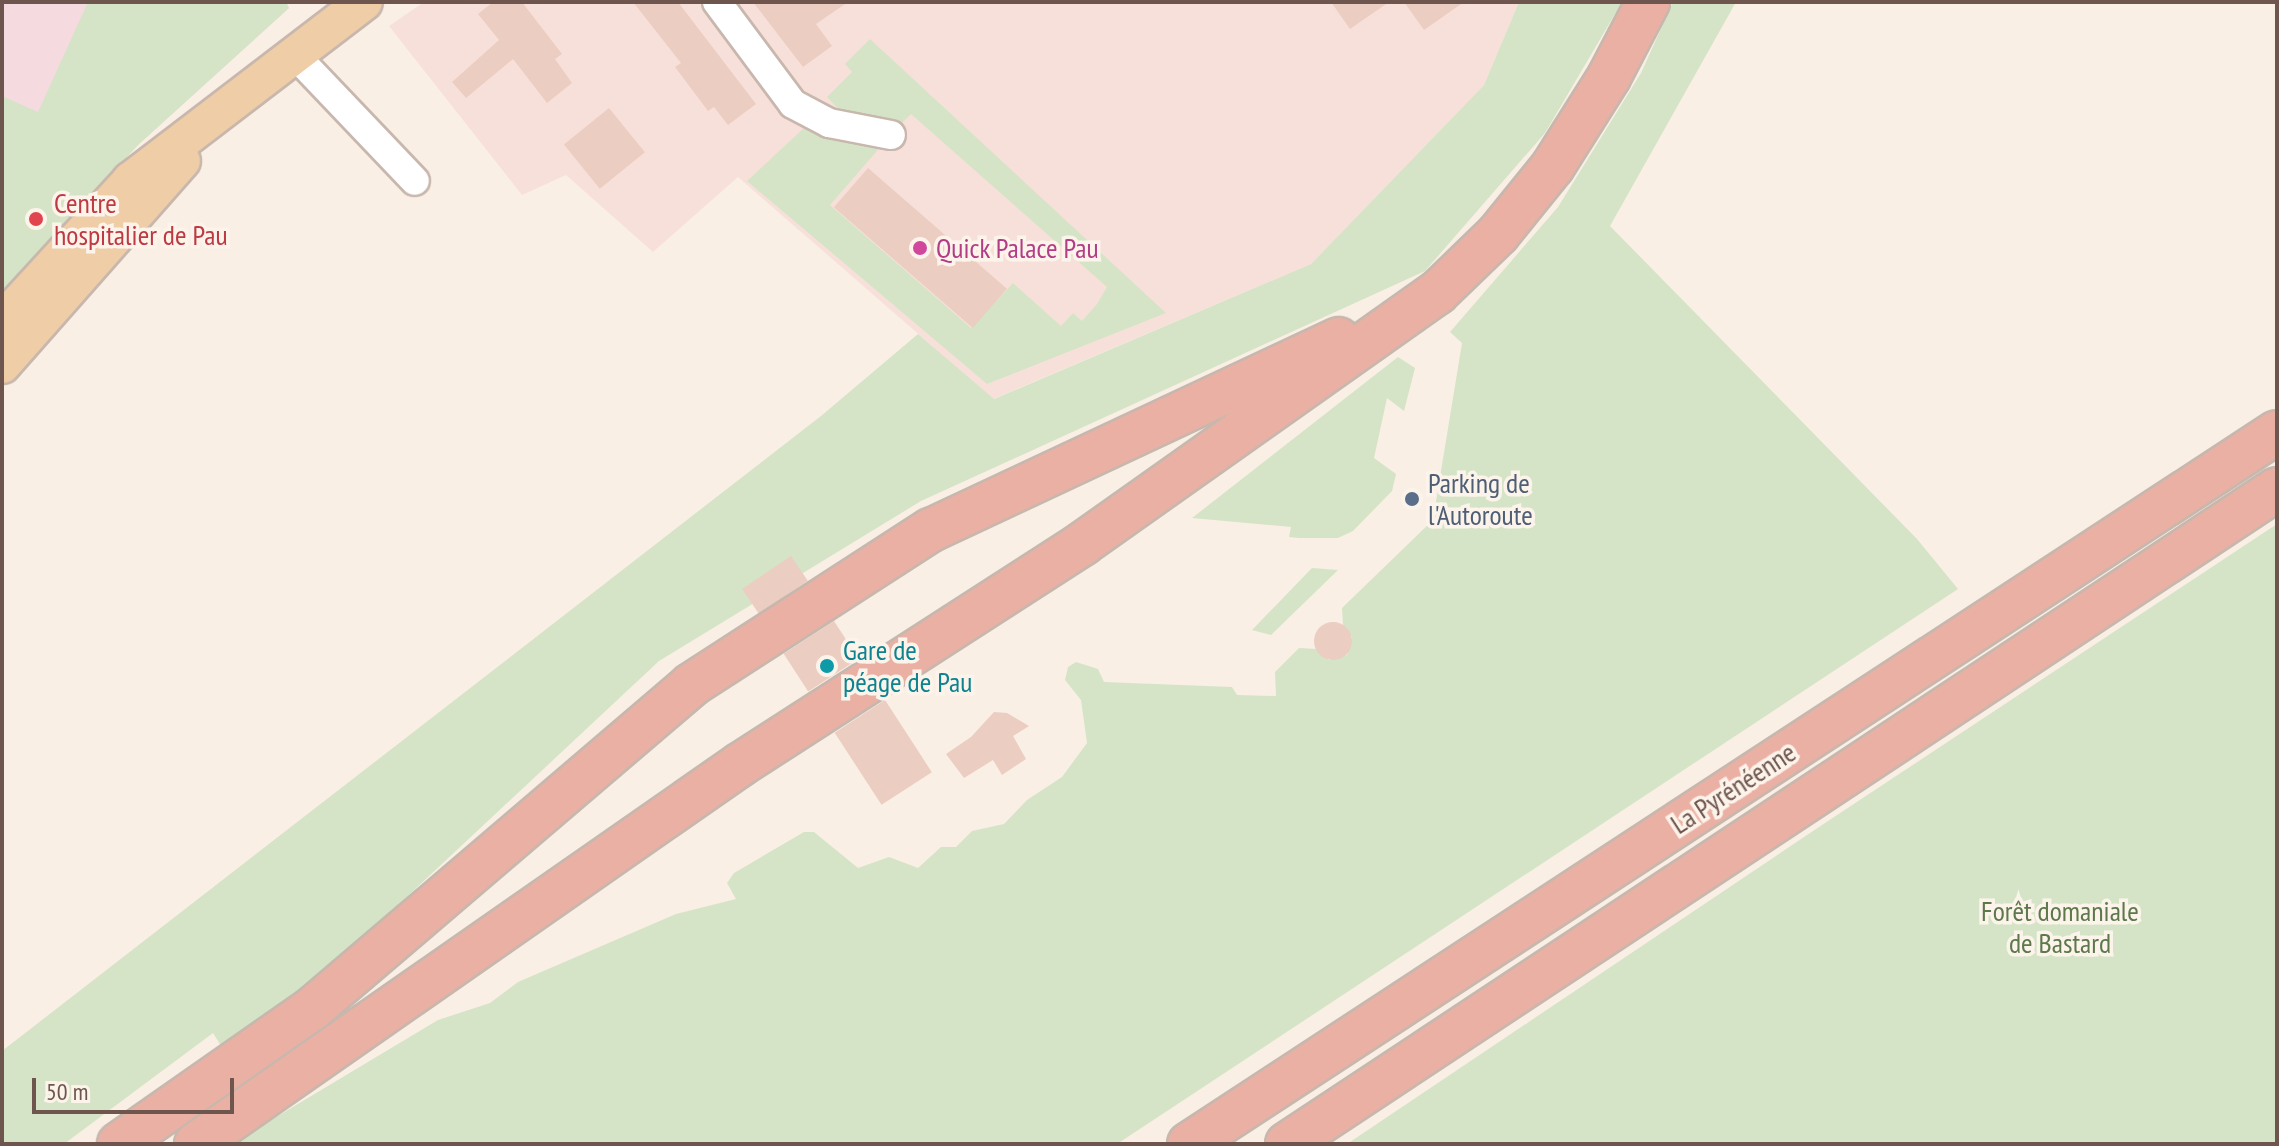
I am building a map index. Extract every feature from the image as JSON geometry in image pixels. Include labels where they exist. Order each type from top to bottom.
[{"type":"highway","points":[[159,1144],[284,1056],[1082,544],[1437,293],[1498,234],[1553,166],[1609,77],[1648,2]]},
{"type":"highway","points":[[196,1144],[284,1056],[691,685],[931,530],[1437,293]]},
{"type":"highway","name":"La Pyrénéenne","points":[[1189,1144],[2277,432]]},
{"type":"highway","name":"La Pyrénéenne","points":[[1287,1144],[2277,489]]},
{"type":"highway","points":[[119,1144],[284,1056]]},
{"type":"main road","points":[[2,321],[131,180],[256,80],[364,2]]},
{"type":"main road","points":[[2,365],[256,80]]},
{"type":"street","points":[[717,2],[793,104],[809,116],[891,135]]},
{"type":"street","points":[[294,54],[415,181]]},
{"type":"shaded area","name":"Centre hospitalier de Pau","points":[[2,2],[286,2],[289,8],[138,145],[2,293]]},
{"type":"shaded area","points":[[424,2],[1519,2],[1484,85],[1311,264],[993,399],[738,177],[653,252],[566,175],[522,195],[389,26]]},
{"type":"green space","name":"Centre hospitalier de Pau","points":[[88,2],[286,2],[289,8],[138,145],[2,293],[2,96],[38,112]]},
{"type":"green space","points":[[1519,2],[1622,2],[1545,133],[1425,271],[921,501],[659,661],[305,992],[223,1049],[213,1033],[64,1144],[2,1144],[2,1051],[821,416],[918,334],[994,399],[1311,264],[1484,85]]},
{"type":"green space","points":[[1673,2],[1736,2],[1610,226],[1917,539],[1958,589],[1117,1144],[231,1144],[438,1020],[490,1003],[518,982],[676,914],[736,899],[727,883],[734,873],[804,832],[814,832],[858,868],[889,857],[918,868],[941,847],[956,847],[972,831],[1004,824],[1027,800],[1062,777],[1087,743],[1081,700],[1065,680],[1068,667],[1076,662],[1098,669],[1104,682],[1232,687],[1237,695],[1276,696],[1275,672],[1299,648],[1317,649],[1329,660],[1347,655],[1352,637],[1343,625],[1342,608],[1433,520],[1462,343],[1450,332],[1558,207],[1641,73]]},
{"type":"green space","points":[[870,39],[1166,313],[987,384],[747,181],[805,127],[883,144],[830,205],[971,328],[1013,283],[1061,326],[1073,313],[1082,321],[1097,304],[1107,287],[911,114],[900,125],[842,113],[827,97],[852,72],[845,64]]},
{"type":"green space","points":[[1398,357],[1415,368],[1404,411],[1387,398],[1374,458],[1396,474],[1392,491],[1353,531],[1338,538],[1299,538],[1289,537],[1291,527],[1192,518]]},
{"type":"green space","name":"Forêt domaniale de Bastard","points":[[2277,524],[2277,1144],[1347,1144],[1819,827]]},
{"type":"green space","points":[[1312,568],[1338,570],[1271,635],[1252,630]]},
{"type":"building","points":[[493,2],[522,2],[562,54],[555,59],[572,83],[547,103],[513,59],[466,98],[452,82],[499,40],[478,14]]},
{"type":"building","points":[[633,2],[678,2],[756,104],[728,125],[714,107],[708,111],[675,67],[681,63]]},
{"type":"building","points":[[753,2],[848,2],[816,24],[832,46],[803,67]]},
{"type":"building","points":[[1331,2],[1389,2],[1350,29]]},
{"type":"building","points":[[1404,2],[1464,2],[1424,30]]},
{"type":"building","points":[[609,108],[645,152],[600,189],[564,145]]},
{"type":"building","points":[[868,168],[1007,289],[973,328],[834,207]]},
{"type":"building","points":[[791,556],[808,581],[759,614],[742,589]]},
{"type":"building","points":[[834,621],[859,659],[808,691],[784,654]]},
{"type":"building","points":[[1333,622],[1346,628],[1352,641],[1346,654],[1333,660],[1320,654],[1314,641],[1320,628]]},
{"type":"building","points":[[885,700],[932,772],[882,805],[835,733]]},
{"type":"building","points":[[994,712],[1007,713],[1029,726],[1013,736],[1026,759],[1002,775],[993,760],[964,778],[946,754],[971,737]]},
{"type":"place","name":"Centre hospitalier de Pau","points":[[36,219]]},
{"type":"place","name":"Quick Palace Pau","points":[[920,248]]},
{"type":"place","name":"Parking de l'Autoroute","points":[[1412,499]]},
{"type":"place","name":"Gare de péage de Pau","points":[[827,666]]}]
